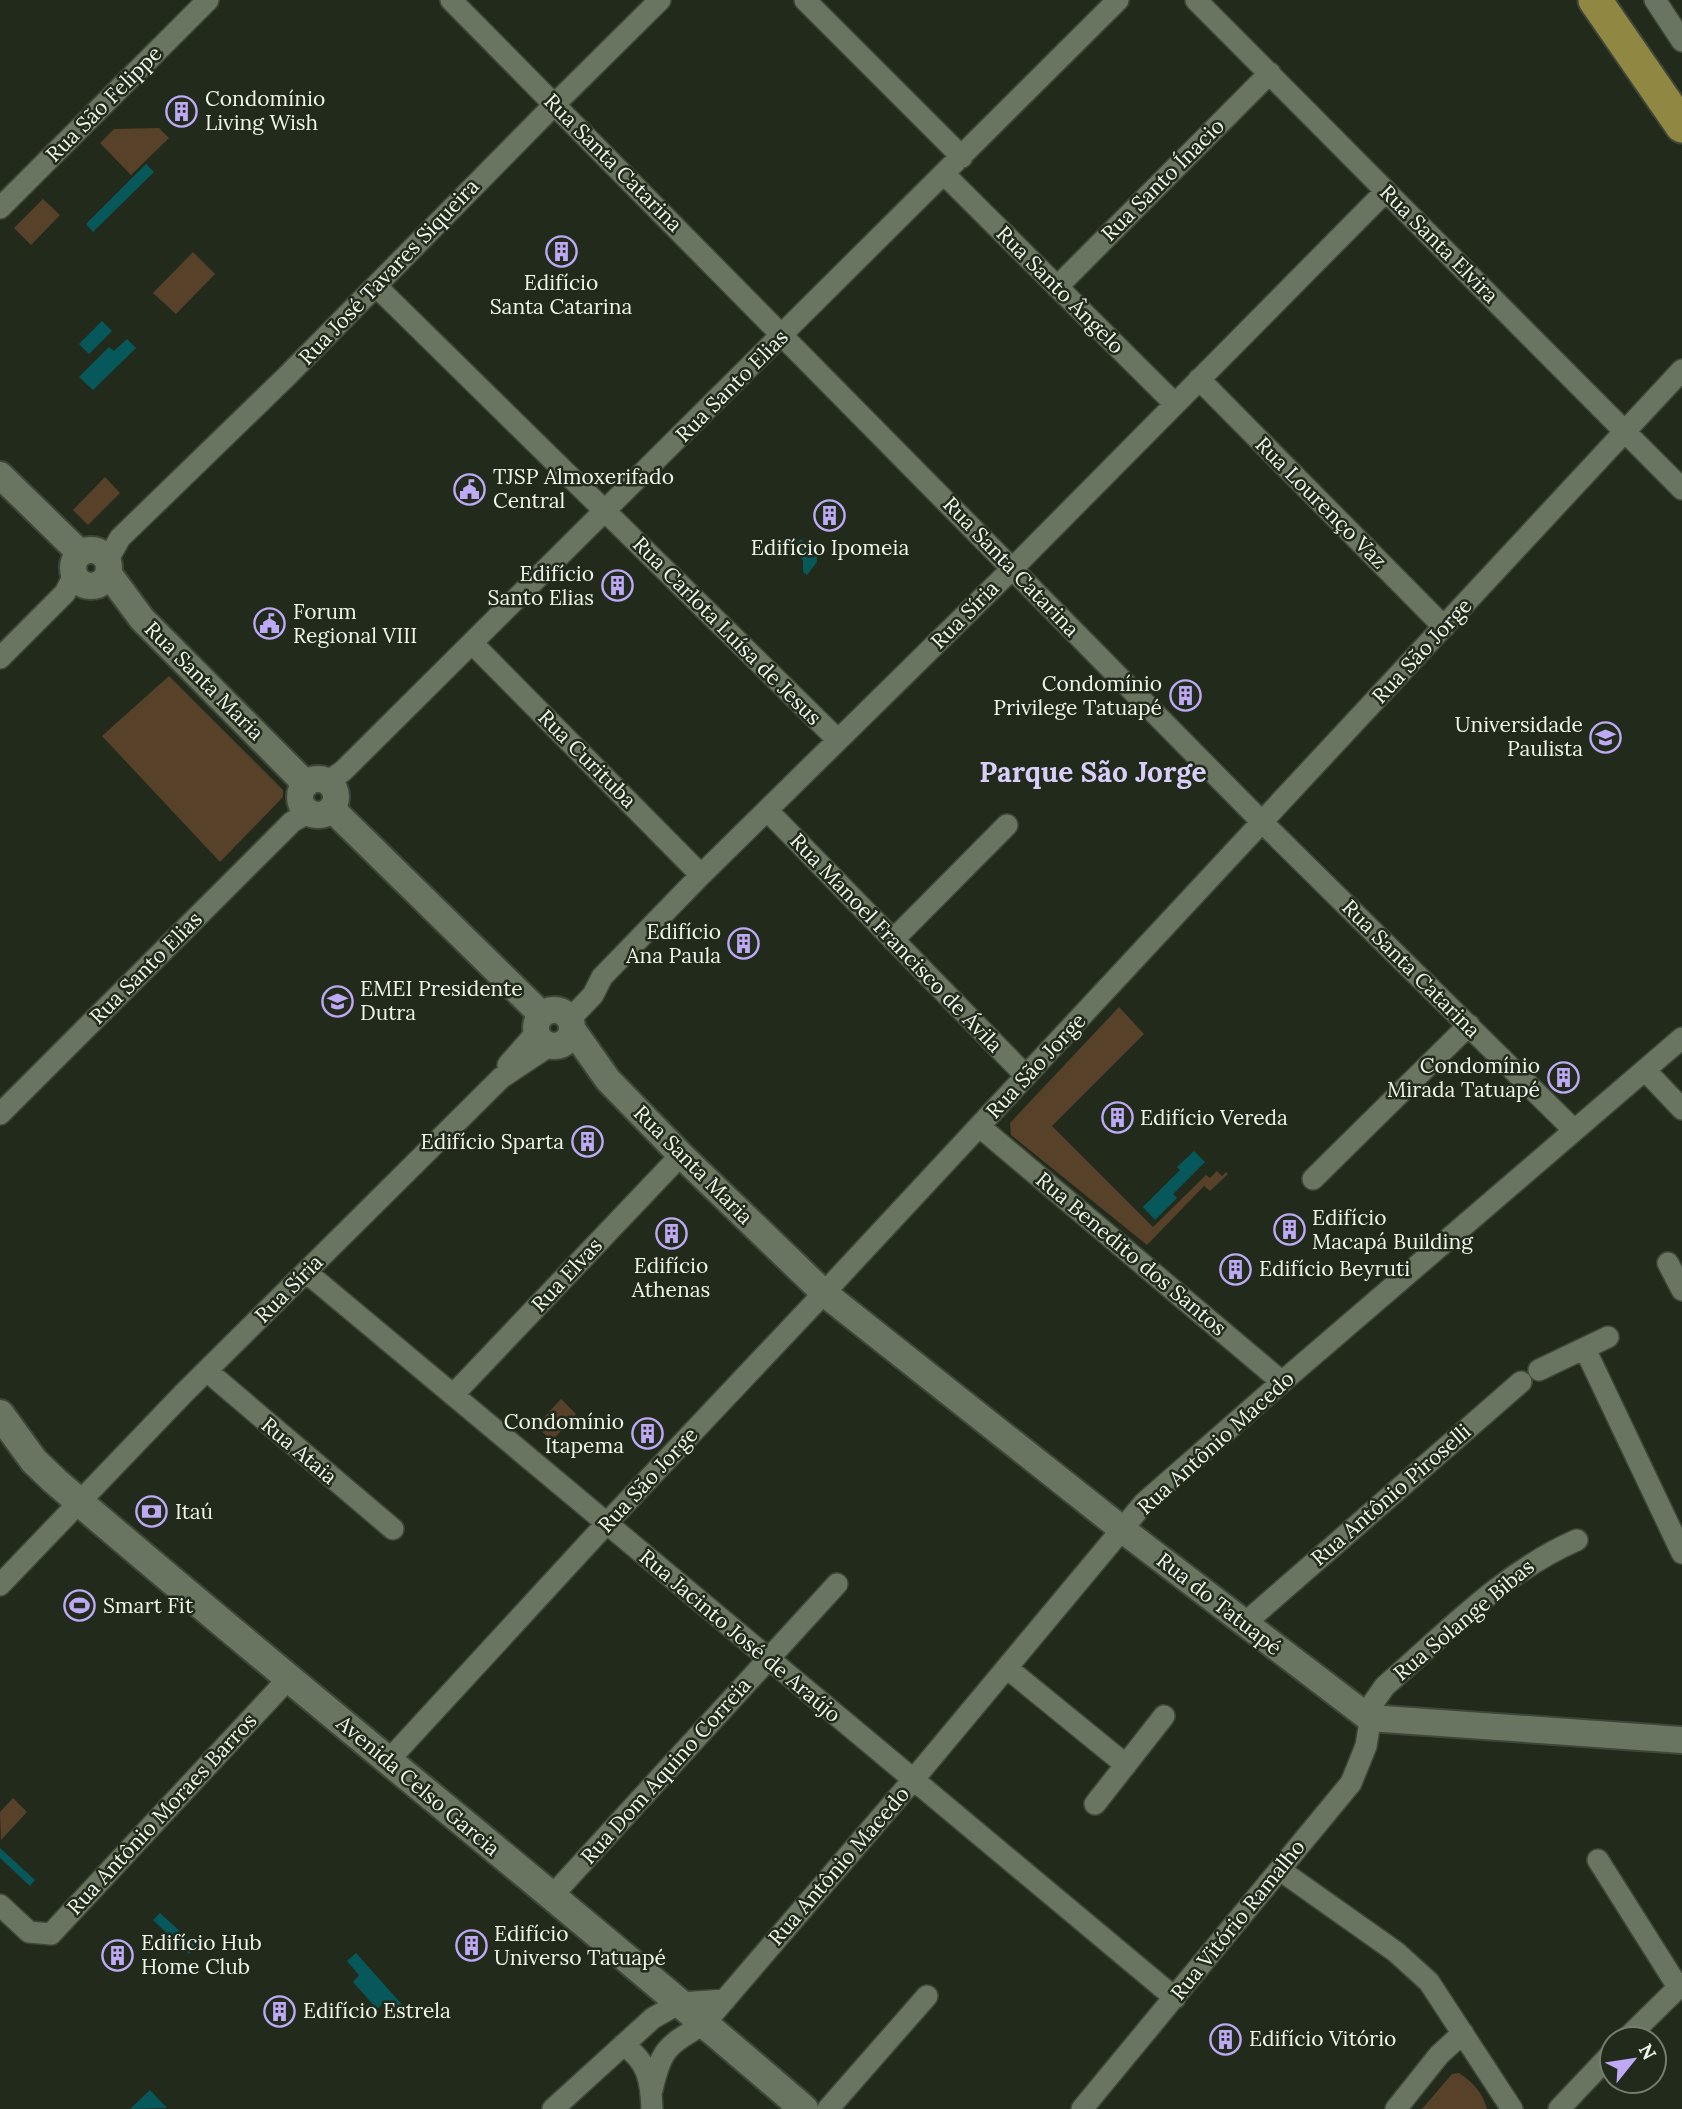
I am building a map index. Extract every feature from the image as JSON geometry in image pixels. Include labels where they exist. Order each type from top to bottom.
[{"type":"highway","points":[[1595,0],[1682,125]]},
{"type":"main road","name":"Avenida Celso Garcia","points":[[4,1428],[34,1461],[79,1502],[705,2023],[804,2109]]},
{"type":"street","name":"Rua São Felippe","points":[[0,208],[208,0]]},
{"type":"street","name":"Rua Santa Catarina","points":[[451,0],[1262,822],[1574,1130]]},
{"type":"street","name":"Rua José Tavares Siqueira","points":[[0,658],[660,0]]},
{"type":"street","points":[[805,0],[962,157]]},
{"type":"street","name":"Rua Santo Elias","points":[[0,1114],[1118,0]]},
{"type":"street","name":"Rua Santa Elvira","points":[[1196,0],[1682,489]]},
{"type":"street","points":[[1655,0],[1682,41]]},
{"type":"street","name":"Rua Santo Ínacio","points":[[1057,287],[1270,73]]},
{"type":"street","name":"Rua Santo Ângelo","points":[[944,175],[1175,404]]},
{"type":"street","name":"Rua Síria","points":[[0,1586],[206,1371],[501,1078],[509,1064],[554,1026],[586,985],[602,977],[701,875],[1013,568],[1386,191]]},
{"type":"street","name":"Rua Carlota Luísa de Jesus","points":[[376,286],[838,740]]},
{"type":"street","name":"Rua São Jorge","points":[[388,1761],[1682,370]]},
{"type":"street","name":"Rua Lourenço Vaz","points":[[1199,379],[1444,627]]},
{"type":"street","name":"Rua Santa Maria","points":[[0,475],[318,796],[824,1293]]},
{"type":"street","name":"Rua Curituba","points":[[472,643],[701,875]]},
{"type":"street","name":"Rua Manoel Francisco de Ávila","points":[[767,810],[1026,1076]]},
{"type":"street","points":[[893,940],[1007,825]]},
{"type":"street","points":[[1312,1179],[1469,1025]]},
{"type":"street","name":"Rua Antônio Macedo","points":[[652,2099],[663,2053],[674,2042],[705,2023],[913,1780],[1144,1503],[1682,1038]]},
{"type":"street","points":[[1645,1070],[1682,1109]]},
{"type":"street","name":"Rua Benedito dos Santos","points":[[979,1126],[1282,1382]]},
{"type":"street","name":"Rua Elvas","points":[[453,1395],[681,1155]]},
{"type":"street","points":[[1668,1263],[1682,1290]]},
{"type":"street","name":"Rua Jacinto José de Araújo","points":[[306,1272],[1175,1998]]},
{"type":"street","name":"Rua do Tatuapé","points":[[824,1293],[1123,1530],[1252,1617],[1369,1718]]},
{"type":"street","points":[[1539,1370],[1608,1337]]},
{"type":"street","points":[[1585,1349],[1682,1553]]},
{"type":"street","name":"Rua Ataia","points":[[206,1371],[393,1530]]},
{"type":"street","name":"Rua Antônio Piroselli","points":[[1252,1617],[1521,1382]]},
{"type":"street","name":"Rua Solange Bibas","points":[[1369,1718],[1373,1703],[1385,1686],[1515,1573],[1550,1551],[1577,1540]]},
{"type":"street","name":"Rua Dom Aquino Correia","points":[[552,1896],[837,1584]]},
{"type":"street","points":[[1007,1668],[1126,1765]]},
{"type":"street","name":"Rua Antônio Moraes Barros","points":[[0,1905],[29,1932],[51,1934],[289,1678]]},
{"type":"street","points":[[1095,1804],[1164,1716]]},
{"type":"street","points":[[1369,1718],[1682,1740]]},
{"type":"street","name":"Rua Vitório Ramalho","points":[[1082,2109],[1350,1783],[1366,1746],[1369,1718]]},
{"type":"street","points":[[1598,1860],[1680,1985],[1640,2025]]},
{"type":"street","points":[[1280,1870],[1396,1952],[1429,1982],[1512,2109]]},
{"type":"street","points":[[828,2109],[927,1996]]},
{"type":"street","points":[[553,2109],[653,2018],[680,2003],[724,2000]]},
{"type":"street","points":[[1396,2109],[1439,2055],[1464,2033]]},
{"type":"street","points":[[623,2045],[632,2051],[646,2068],[652,2099]]},
{"type":"street","points":[[1559,2109],[1598,2068]]},
{"type":"shaded area","points":[[159,128],[169,138],[131,175],[100,143],[114,129]]},
{"type":"shaded area","points":[[43,199],[60,215],[31,245],[14,228]]},
{"type":"shaded area","points":[[193,252],[215,274],[176,314],[153,293]]},
{"type":"shaded area","points":[[105,477],[120,493],[88,525],[73,510]]},
{"type":"shaded area","points":[[169,676],[283,790],[283,797],[220,862],[102,736]]},
{"type":"shaded area","points":[[1119,1007],[1144,1034],[1052,1126],[1153,1227],[1206,1175],[1210,1178],[1217,1171],[1222,1176],[1226,1172],[1228,1174],[1210,1191],[1204,1186],[1147,1245],[1011,1135],[1010,1123]]},
{"type":"shaded area","points":[[561,1399],[576,1414],[552,1441],[536,1426]]},
{"type":"shaded area","points":[[13,1798],[27,1812],[1,1840],[0,1812]]},
{"type":"shaded area","points":[[1459,2073],[1477,2088],[1487,2109],[1422,2109],[1452,2074]]},
{"type":"water","points":[[146,164],[154,172],[93,232],[86,224]]},
{"type":"water","points":[[102,321],[112,331],[89,354],[79,344]]},
{"type":"water","points":[[127,339],[136,348],[93,390],[79,377],[109,347],[114,351]]},
{"type":"water","points":[[801,539],[817,555],[817,562],[807,575],[803,572],[803,560],[792,548]]},
{"type":"water","points":[[1194,1151],[1205,1162],[1173,1194],[1177,1198],[1155,1220],[1143,1207],[1180,1170],[1177,1167]]},
{"type":"water","points":[[0,1848],[35,1880],[30,1886],[0,1858]]},
{"type":"water","points":[[160,1913],[196,1946],[189,1954],[153,1920]]},
{"type":"water","points":[[356,1953],[406,2009],[397,2017],[384,2003],[377,2009],[353,1982],[359,1975],[347,1961]]},
{"type":"water","points":[[150,2090],[167,2108],[130,2109]]},
{"type":"place","name":"Condomínio Living Wish","points":[[182,111]]},
{"type":"place","name":"Edifício Santa Catarina","points":[[561,251]]},
{"type":"place","name":"TJSP Almoxerifado Central","points":[[470,489]]},
{"type":"place","name":"Edifício Ipomeia","points":[[830,516]]},
{"type":"place","name":"Edifício Santo Elias","points":[[617,586]]},
{"type":"place","name":"Forum Regional VIII","points":[[270,624]]},
{"type":"place","name":"Condomínio Privilege Tatuapé","points":[[1185,696]]},
{"type":"place","name":"Universidade Paulista","points":[[1606,737]]},
{"type":"place","name":"Edifício Ana Paula","points":[[744,944]]},
{"type":"place","name":"EMEI Presidente Dutra","points":[[337,1001]]},
{"type":"place","name":"Condomínio Mirada Tatuapé","points":[[1563,1078]]},
{"type":"place","name":"Edifício Vereda","points":[[1117,1118]]},
{"type":"place","name":"Edifício Sparta","points":[[587,1142]]},
{"type":"place","name":"Edifício Macapá Building","points":[[1289,1230]]},
{"type":"place","name":"Edifício Athenas","points":[[671,1234]]},
{"type":"place","name":"Edifício Beyruti","points":[[1236,1269]]},
{"type":"place","name":"Condomínio Itapema","points":[[647,1434]]},
{"type":"place","name":"Itaú","points":[[152,1512]]},
{"type":"place","name":"Smart Fit","points":[[80,1606]]},
{"type":"place","name":"Edifício Universo Tatuapé","points":[[471,1946]]},
{"type":"place","name":"Edifício Hub Home Club","points":[[118,1955]]},
{"type":"place","name":"Edifício Estrela","points":[[280,2011]]},
{"type":"place","name":"Edifício Vitório","points":[[1226,2039]]},
{"type":"district","name":"Parque São Jorge","points":[[1093,772]]}]
